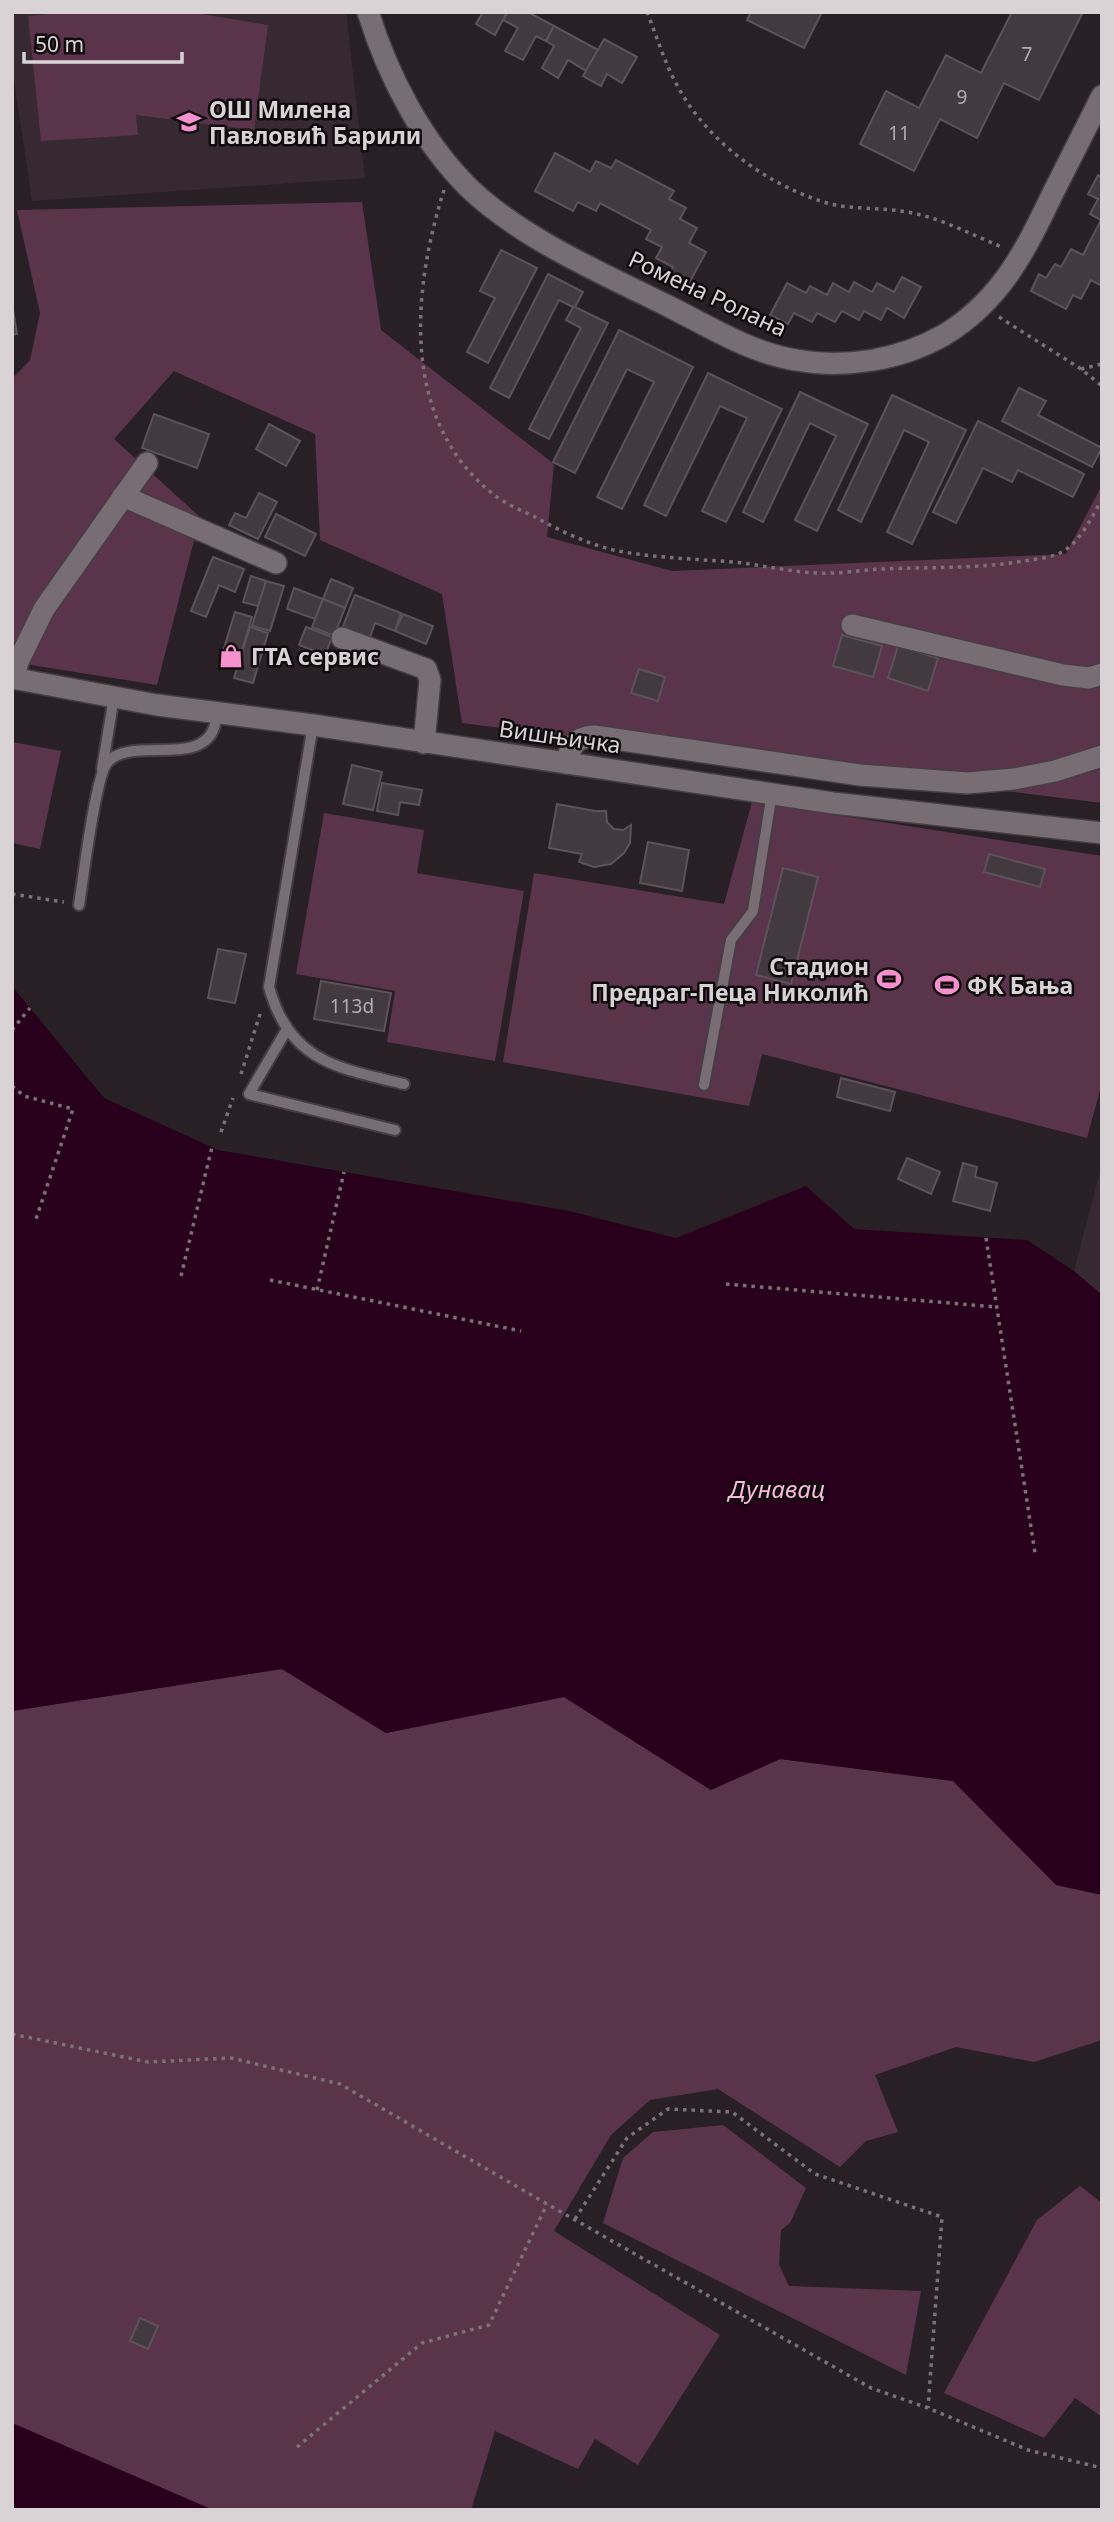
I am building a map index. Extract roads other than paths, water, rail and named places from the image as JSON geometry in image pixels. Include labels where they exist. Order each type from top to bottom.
[{"type":"street","name":"Ромена Ролана","points":[[368,12],[392,76],[429,138],[451,168],[503,216],[536,237],[662,303],[756,349],[795,360],[835,364],[904,353],[945,334],[982,306],[1002,285],[1023,255],[1102,96]]},
{"type":"street","points":[[13,678],[44,609],[147,463]]},
{"type":"street","points":[[123,496],[276,564]]},
{"type":"street","points":[[852,625],[1076,678],[1102,674]]},
{"type":"street","points":[[342,638],[426,669],[430,680],[424,743]]},
{"type":"street","name":"Вишњичка","points":[[13,678],[114,697],[844,804],[1102,833]]},
{"type":"street","points":[[566,762],[572,744],[578,738],[594,736],[860,775],[967,783],[1014,779],[1055,771],[1102,756]]},
{"type":"lane","points":[[79,905],[114,697]]},
{"type":"lane","points":[[102,772],[108,761],[118,755],[197,746],[206,740],[214,729],[216,712]]},
{"type":"lane","points":[[313,725],[269,987],[274,1005],[287,1029],[301,1046],[325,1062],[344,1070],[404,1084]]},
{"type":"lane","points":[[704,1086],[732,940],[753,911],[772,793]]},
{"type":"lane","points":[[287,1029],[248,1094],[395,1130]]},
{"type":"water","name":"Дунавац","points":[[12,986],[104,1098],[218,1150],[569,1211],[676,1238],[806,1186],[854,1229],[1027,1240],[1074,1271],[1102,1295],[1102,1895],[1056,1885],[953,1781],[780,1759],[711,1790],[564,1697],[386,1733],[282,1669],[12,1711]]},
{"type":"water","points":[[12,2423],[213,2510],[12,2510]]},
{"type":"place","name":"ОШ Милена Павловић Барили","points":[[189,122]]},
{"type":"place","name":"ГТА сервис","points":[[231,656]]},
{"type":"place","name":"Стадион Предраг-Пеца Николић","points":[[889,979]]},
{"type":"place","name":"ФК Бања","points":[[947,985]]}]
